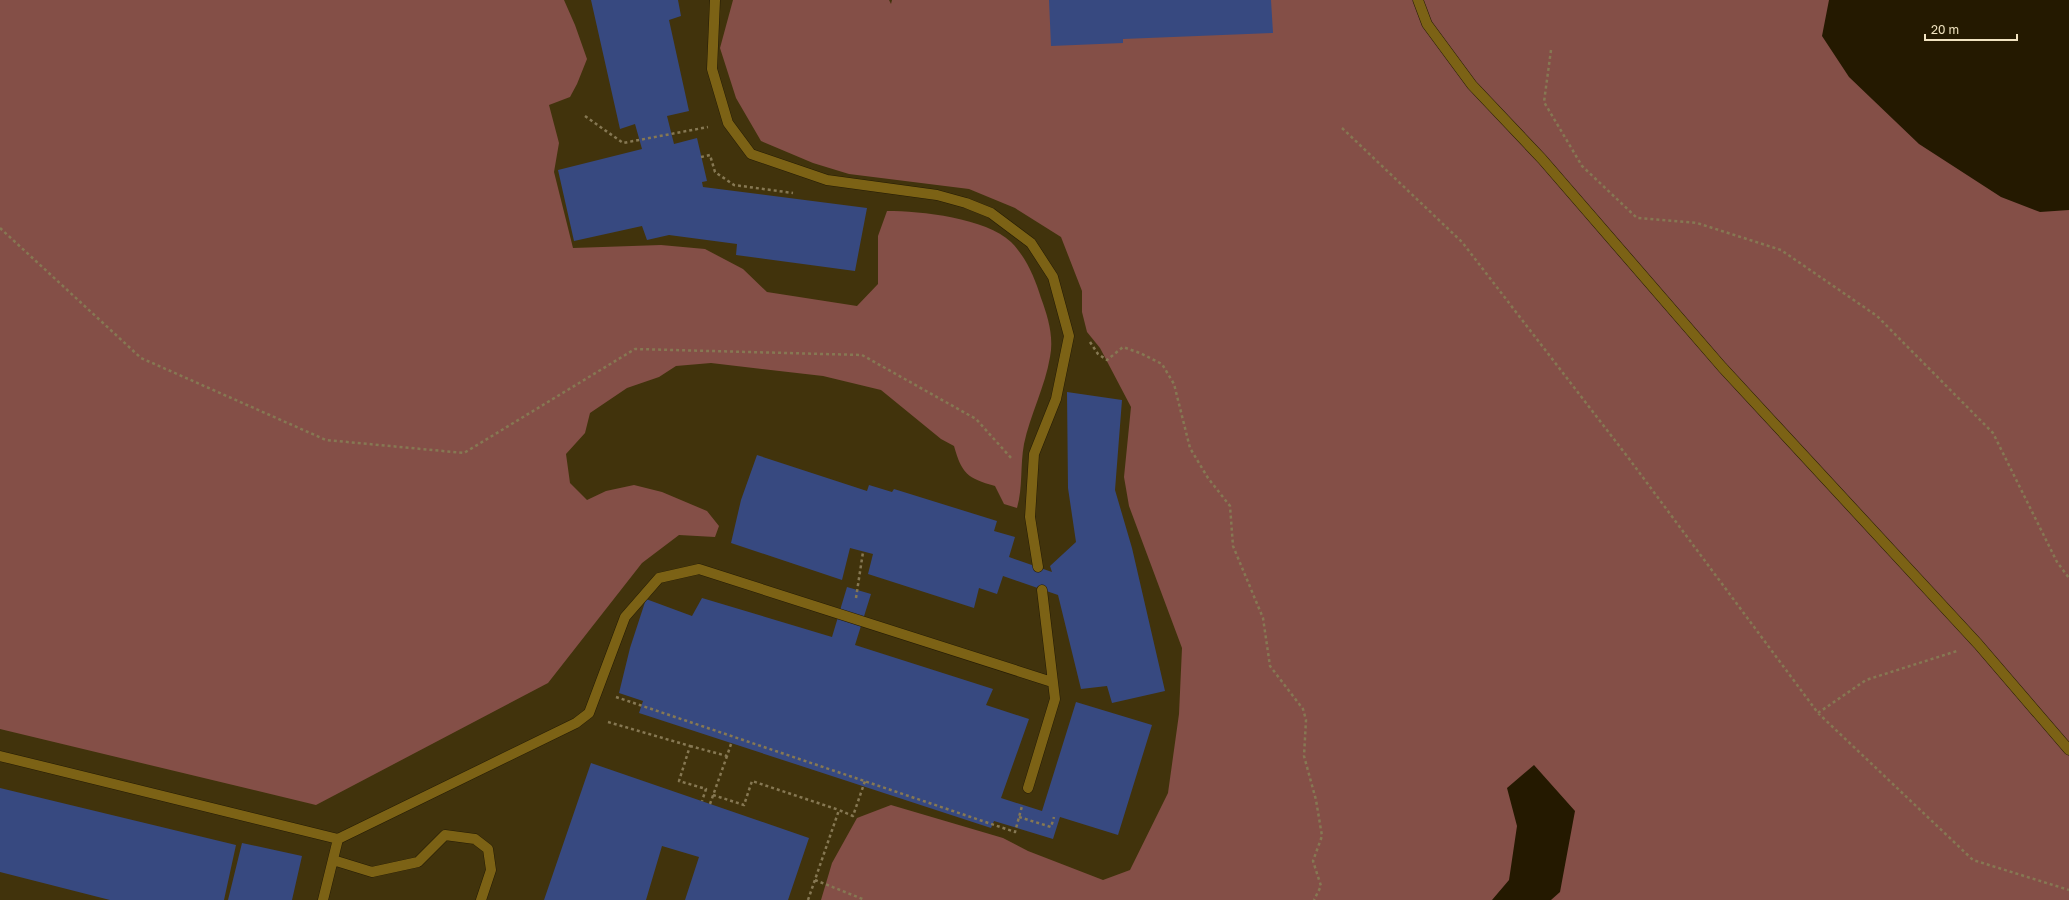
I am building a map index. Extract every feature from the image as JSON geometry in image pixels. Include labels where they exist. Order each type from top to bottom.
[{"type":"lane","points":[[715,0],[712,69],[728,123],[751,154],[827,180],[937,195],[966,203],[992,213],[1031,243],[1053,277],[1069,336],[1056,399],[1034,454],[1030,517],[1038,567]]},
{"type":"lane","points":[[1418,0],[1427,24],[1472,85],[1542,159],[1722,367],[1978,644],[2069,750]]},
{"type":"lane","points":[[0,756],[338,840],[576,724],[589,713],[625,617],[659,578],[699,569],[1052,682]]},
{"type":"lane","points":[[1028,788],[1055,699],[1042,590]]},
{"type":"lane","points":[[333,860],[372,872],[418,862],[445,835],[475,838],[488,849],[491,870],[481,900]]},
{"type":"lane","points":[[323,900],[338,840]]},
{"type":"path","points":[[1551,50],[1544,102],[1582,166],[1637,218],[1697,223],[1781,250],[1877,316],[1993,433],[2057,562],[2069,578]]},
{"type":"path","points":[[585,116],[623,143],[728,123]]},
{"type":"path","points":[[1342,128],[1462,242],[1627,456],[1818,713],[1973,860],[2069,890]]},
{"type":"path","points":[[701,157],[710,155],[715,172],[734,185],[760,189]]},
{"type":"path","points":[[0,228],[141,358],[326,440],[464,453],[634,349],[862,355],[976,419],[1033,482]]},
{"type":"path","points":[[1098,354],[1106,360],[1123,347],[1140,353],[1162,364],[1174,384],[1190,448],[1208,478],[1230,506],[1232,546],[1263,618],[1270,666],[1303,709],[1306,720],[1304,756],[1316,800],[1322,836],[1313,861],[1321,886],[1314,900]]},
{"type":"path","points":[[1818,713],[1866,680],[1978,644]]},
{"type":"path","points":[[613,703],[615,697],[1015,832],[1028,788]]},
{"type":"path","points":[[589,713],[608,722],[727,756]]},
{"type":"path","points":[[608,722],[609,716]]},
{"type":"path","points":[[710,804],[731,744]]},
{"type":"path","points":[[690,746],[679,780],[706,789],[702,801]]},
{"type":"path","points":[[713,795],[744,805],[752,781],[853,816],[865,781]]},
{"type":"path","points":[[808,900],[839,810]]},
{"type":"path","points":[[1019,818],[1051,827],[1054,818]]},
{"type":"path","points":[[815,880],[865,900]]},
{"type":"shaded area","points":[[0,0],[564,0],[587,59],[570,97],[549,105],[559,143],[554,172],[573,248],[661,245],[705,249],[743,269],[767,292],[857,306],[878,284],[878,236],[887,211],[935,214],[970,222],[986,227],[1000,234],[1011,242],[1026,261],[1036,283],[1044,305],[1051,335],[1051,350],[1048,368],[1024,444],[1020,492],[1017,508],[1004,504],[995,486],[967,474],[960,463],[954,446],[941,439],[881,390],[823,376],[711,363],[676,366],[659,377],[627,388],[590,413],[585,433],[566,454],[570,483],[587,500],[606,491],[634,485],[662,492],[707,511],[719,526],[715,537],[679,535],[642,563],[548,683],[316,805],[0,729]]},
{"type":"shaded area","points":[[733,0],[889,0],[891,4],[892,0],[2069,0],[2069,900],[821,900],[832,863],[857,818],[891,805],[1003,838],[1028,851],[1103,880],[1130,870],[1168,793],[1179,714],[1182,648],[1129,506],[1124,477],[1131,407],[1100,348],[1087,332],[1082,312],[1082,291],[1061,237],[1015,208],[969,189],[849,174],[813,163],[761,141],[736,98],[720,48]]},
{"type":"shaded area","points":[[1829,0],[2069,0],[2069,210],[2040,212],[2001,197],[1919,144],[1849,77],[1822,36]]},
{"type":"shaded area","points":[[1534,765],[1575,811],[1560,892],[1551,900],[1492,900],[1509,880],[1517,826],[1507,788]]},
{"type":"building","points":[[591,0],[678,0],[681,16],[669,20],[689,111],[667,116],[674,144],[697,138],[707,181],[702,182],[703,187],[867,208],[855,271],[736,255],[737,244],[669,235],[647,240],[642,226],[574,241],[558,170],[642,149],[635,124],[620,129]]},
{"type":"building","points":[[1049,0],[1271,0],[1273,33],[1123,39],[1123,43],[1051,46]]},
{"type":"building","points":[[1067,392],[1122,400],[1115,490],[1132,548],[1165,691],[1112,703],[1107,686],[1081,689],[1058,595],[1003,576],[997,594],[979,588],[974,608],[868,574],[873,554],[850,548],[842,580],[731,543],[741,500],[757,455],[867,491],[869,485],[892,492],[894,489],[997,521],[994,531],[1015,537],[1009,557],[1052,572],[1050,566],[1076,542],[1068,488]]},
{"type":"building","points":[[847,587],[871,594],[855,645],[993,689],[986,705],[1029,719],[1001,798],[1042,811],[1076,702],[1152,725],[1118,835],[1060,817],[1053,839],[994,821],[991,828],[639,713],[643,701],[619,693],[630,648],[646,599],[692,616],[702,598],[832,637]]},
{"type":"building","points":[[591,763],[809,838],[788,900],[685,900],[699,857],[662,846],[646,900],[544,900]]},
{"type":"building","points":[[0,788],[236,845],[224,900],[110,900],[0,872]]},
{"type":"building","points":[[242,843],[302,856],[292,900],[228,900]]}]
